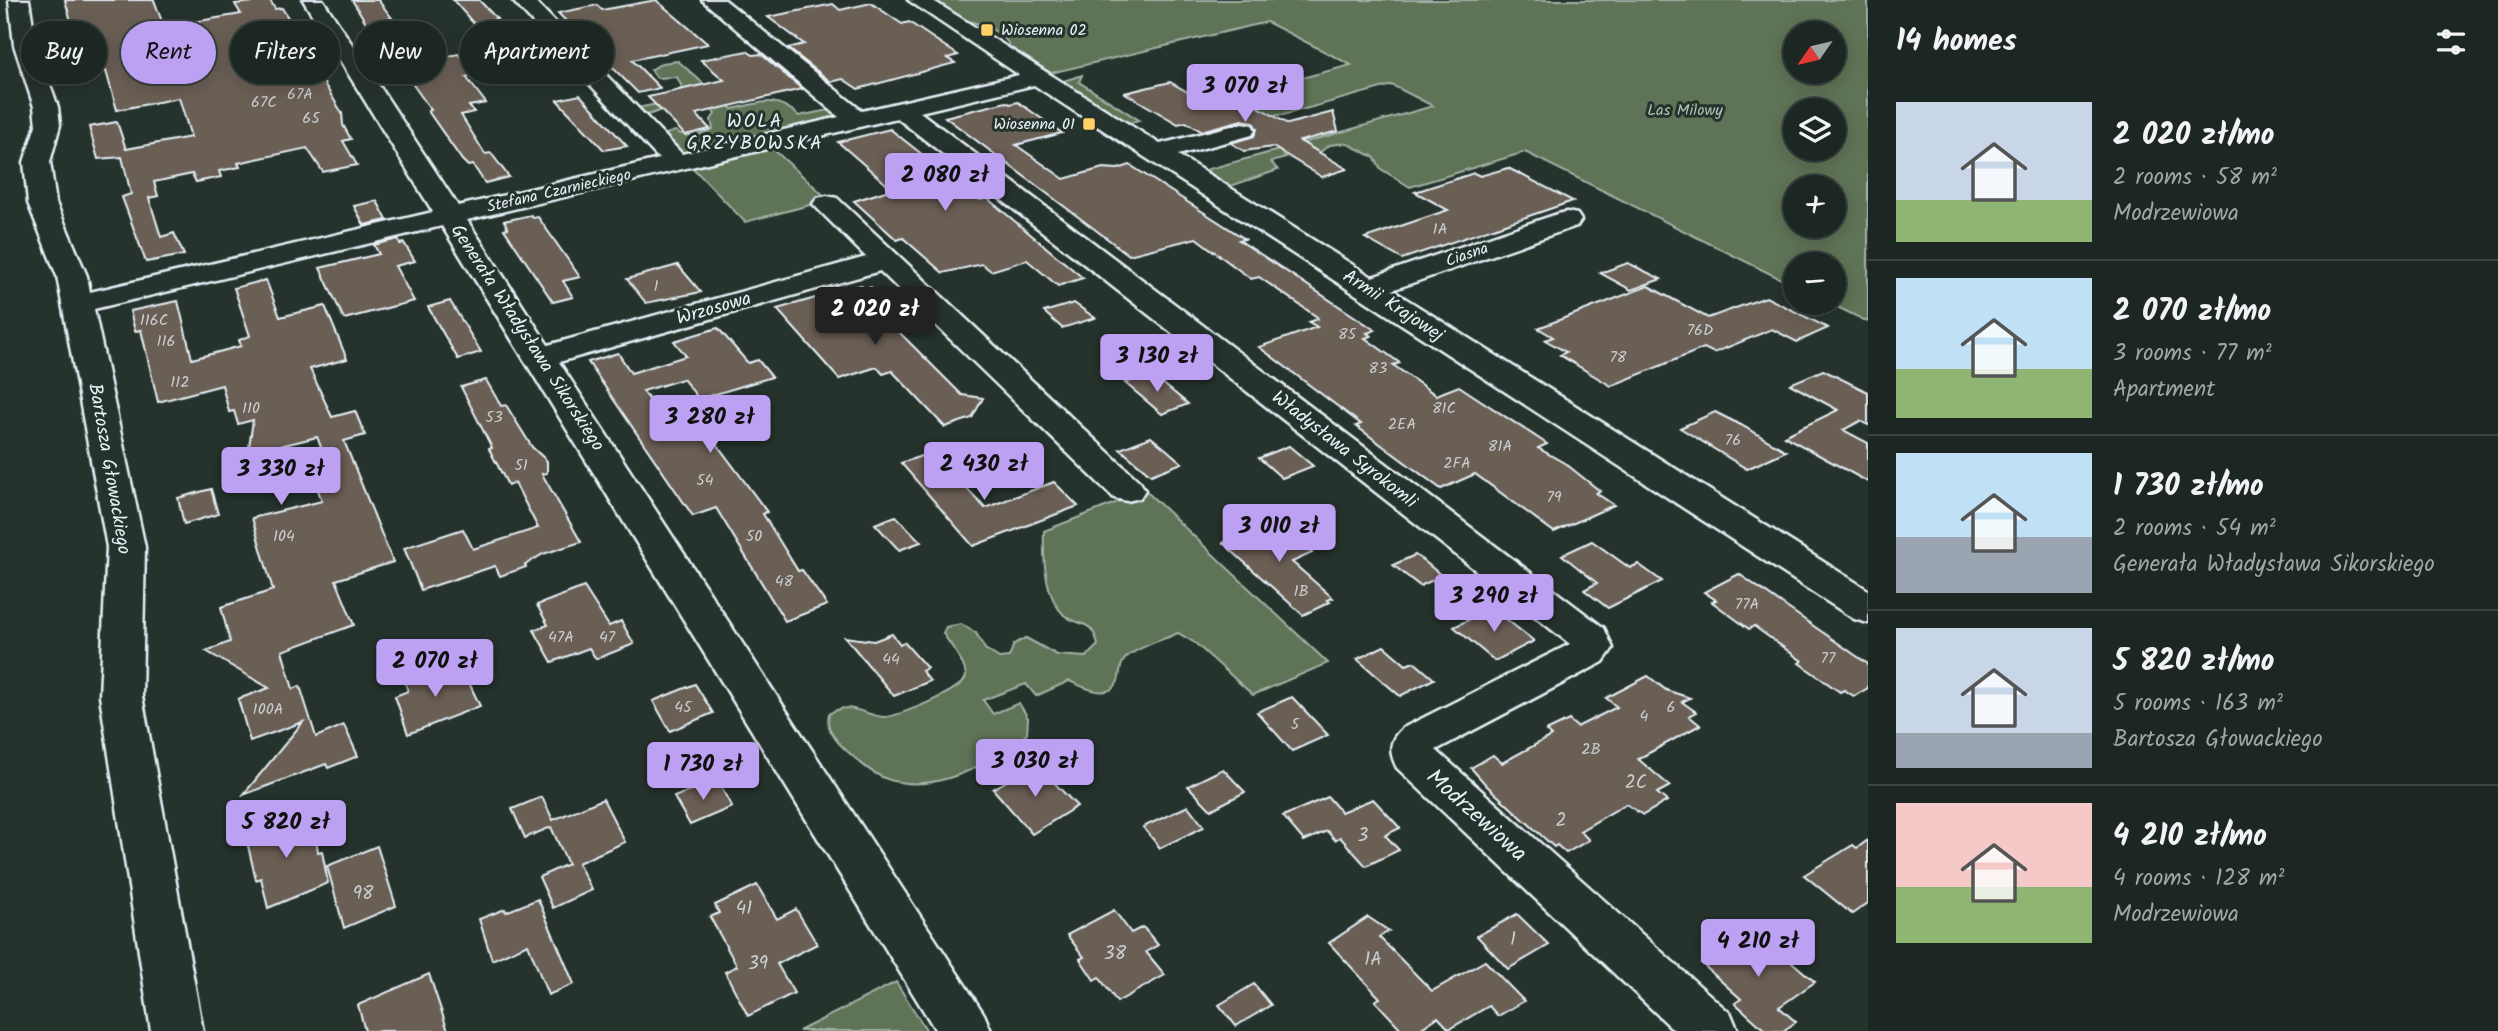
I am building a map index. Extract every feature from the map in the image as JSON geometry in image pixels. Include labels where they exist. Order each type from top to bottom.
[{"type":"street","name":"Bartosza Głowackiego","points":[[19,0],[25,45],[46,107],[48,125],[37,162],[42,203],[72,276],[126,547],[121,695],[177,1031]]},
{"type":"street","name":"Generała Władysława Sikorskiego","points":[[313,0],[965,1031]]},
{"type":"street","points":[[522,0],[677,163]]},
{"type":"street","points":[[712,0],[859,121]]},
{"type":"street","name":"Armii Krajowej","points":[[918,0],[1868,609]]},
{"type":"street","name":"Stefana Czarnieckiego","points":[[78,304],[1039,77]]},
{"type":"street","name":"Władysława Syrokomli","points":[[902,110],[1586,635]]},
{"type":"street","points":[[1155,153],[1243,130]]},
{"type":"street","points":[[827,204],[1128,490]]},
{"type":"street","name":"Ciasna","points":[[1367,289],[1567,220]]},
{"type":"street","name":"Wrzosowa","points":[[541,357],[887,260]]},
{"type":"street","name":"Modrzewiowa","points":[[1586,635],[1593,645],[1589,652],[1418,740],[1413,744],[1413,756],[1712,1031]]},
{"type":"green space","name":"Las Milowy","points":[[930,0],[1868,0],[1868,322],[1846,311],[1846,252],[1783,252],[1783,280],[1525,152],[1410,187],[1381,169],[1374,157],[1346,143],[1330,145],[1320,152],[1292,146],[1433,106],[1392,85],[1283,115],[1272,115],[1237,95],[1351,65],[1267,22],[1051,73],[1010,47],[995,31],[947,12]]},
{"type":"green space","points":[[678,61],[732,109],[767,102],[782,105],[799,116],[833,109],[845,115],[686,153],[679,152],[663,135],[675,131],[694,135],[713,129],[711,120],[715,114],[710,107],[677,105],[644,115],[637,108],[667,102],[682,87],[677,77],[657,78],[651,70],[662,63]]},
{"type":"green space","points":[[1082,75],[1079,82],[1139,120],[1125,124],[1060,82]]},
{"type":"green space","points":[[773,149],[829,200],[745,222],[693,168]]},
{"type":"green space","points":[[1279,150],[1286,158],[1271,162],[1278,170],[1231,186],[1205,170]]},
{"type":"green space","points":[[1146,491],[1328,663],[1253,695],[1195,643],[1178,633],[1128,656],[1122,665],[1118,681],[1109,691],[1095,691],[1069,681],[1036,696],[1026,684],[983,700],[993,714],[1019,703],[1028,718],[1027,734],[980,766],[943,780],[924,783],[905,783],[881,777],[835,739],[828,719],[829,714],[837,710],[844,708],[877,716],[892,716],[944,695],[963,681],[965,671],[943,633],[946,627],[961,624],[976,633],[985,649],[999,658],[1009,657],[1014,644],[1026,638],[1057,655],[1086,657],[1098,645],[1095,636],[1088,626],[1064,615],[1052,598],[1045,564],[1044,531]]},
{"type":"green space","points":[[896,982],[927,1031],[799,1031]]},
{"type":"building","points":[[65,0],[154,0],[162,21],[121,21],[121,84],[216,84],[216,21],[200,21],[241,14],[235,4],[270,0],[275,9],[282,8],[290,21],[230,21],[230,84],[324,84],[342,113],[343,125],[351,139],[343,141],[357,165],[323,172],[307,148],[238,163],[240,167],[219,171],[221,177],[196,182],[192,174],[154,182],[158,196],[149,198],[161,237],[174,233],[184,255],[146,262],[122,197],[131,194],[122,157],[98,159],[89,127],[117,122],[126,149],[191,137],[179,98],[117,110],[107,75],[107,21],[71,21]]},
{"type":"building","points":[[352,0],[378,0],[392,18],[387,19],[389,21],[365,21]]},
{"type":"building","points":[[453,0],[479,0],[497,19],[471,21]]},
{"type":"building","points":[[656,0],[708,44],[632,60],[660,88],[638,93],[614,69],[614,21],[566,21],[558,13],[597,5],[602,10]]},
{"type":"building","points":[[871,3],[902,24],[909,22],[958,55],[947,58],[955,63],[858,89],[843,79],[831,82],[788,48],[804,44],[768,17],[833,4],[840,10]]},
{"type":"building","points":[[747,51],[753,55],[761,54],[802,89],[696,114],[710,129],[685,135],[648,97],[724,80],[701,60]]},
{"type":"building","points":[[459,54],[460,84],[471,84],[486,103],[469,106],[474,112],[461,115],[485,154],[491,153],[509,177],[485,183],[473,165],[468,166],[462,160],[413,84],[446,84],[446,56]]},
{"type":"building","points":[[1170,82],[1207,103],[1237,95],[1288,124],[1333,112],[1338,131],[1300,141],[1347,169],[1322,177],[1273,147],[1244,151],[1231,143],[1254,136],[1257,129],[1253,122],[1242,120],[1201,131],[1186,122],[1178,124],[1125,93]]},
{"type":"building","points":[[580,95],[627,146],[604,150],[557,100]]},
{"type":"building","points":[[1006,102],[1018,102],[1062,133],[1016,145],[1064,179],[1103,168],[1118,169],[1130,165],[1245,239],[1239,240],[1375,330],[1367,333],[1371,336],[1365,338],[1400,363],[1393,365],[1436,395],[1459,386],[1547,444],[1538,448],[1566,464],[1600,491],[1596,493],[1614,505],[1554,532],[1475,474],[1441,489],[1356,426],[1361,424],[1259,347],[1317,327],[1309,322],[1318,319],[1317,317],[1259,277],[1251,279],[1196,238],[1129,255],[945,117]]},
{"type":"building","points":[[890,129],[980,200],[987,198],[1083,278],[1058,286],[1027,260],[991,271],[982,264],[943,273],[903,238],[897,240],[854,201],[892,189],[838,142]]},
{"type":"building","points":[[1508,168],[1573,201],[1402,259],[1365,238],[1448,210],[1415,192],[1474,173],[1480,176]]},
{"type":"building","points":[[377,201],[387,220],[364,225],[354,206]]},
{"type":"building","points":[[531,215],[533,218],[538,217],[580,277],[563,281],[573,297],[553,302],[504,229],[508,228],[504,221]]},
{"type":"building","points":[[398,239],[400,244],[404,243],[415,261],[395,266],[414,301],[344,319],[320,268],[379,254],[374,245]]},
{"type":"building","points":[[1628,263],[1661,279],[1631,290],[1600,273]]},
{"type":"building","points":[[678,265],[701,292],[646,303],[627,279]]},
{"type":"building","points":[[266,280],[280,317],[325,306],[347,359],[310,369],[332,417],[355,411],[365,435],[344,441],[393,562],[336,580],[354,625],[282,651],[293,689],[300,686],[316,737],[344,725],[358,756],[328,768],[326,764],[243,795],[303,722],[250,741],[238,699],[269,688],[206,651],[230,642],[221,607],[273,590],[252,518],[322,501],[318,490],[336,484],[317,437],[248,454],[253,420],[238,424],[234,411],[229,412],[222,385],[158,402],[141,330],[135,331],[130,311],[178,301],[192,359],[241,346],[239,340],[250,336],[234,288]]},
{"type":"building","points":[[861,285],[864,289],[871,287],[879,295],[886,293],[908,314],[901,316],[910,325],[896,329],[962,395],[983,398],[972,418],[945,427],[892,371],[883,374],[877,367],[839,379],[777,309]]},
{"type":"building","points":[[1648,286],[1708,318],[1766,297],[1783,306],[1783,315],[1802,315],[1828,328],[1797,342],[1772,329],[1714,353],[1704,348],[1611,386],[1560,355],[1566,352],[1545,340],[1553,337],[1538,328]]},
{"type":"building","points":[[450,301],[481,352],[458,359],[428,307]]},
{"type":"building","points":[[1074,303],[1095,318],[1062,328],[1044,312]]},
{"type":"building","points":[[718,328],[748,363],[758,360],[772,377],[699,399],[683,379],[643,391],[669,427],[745,404],[751,420],[710,435],[767,512],[763,514],[798,571],[802,570],[827,605],[785,621],[716,508],[693,516],[588,362],[618,353],[631,373],[686,356],[674,341]]},
{"type":"building","points":[[1823,370],[1868,392],[1868,425],[1860,421],[1843,430],[1868,443],[1868,482],[1784,436],[1838,410],[1790,384]]},
{"type":"building","points":[[1149,375],[1188,404],[1162,414],[1125,383]]},
{"type":"building","points":[[486,380],[501,406],[506,405],[532,447],[547,461],[547,473],[542,474],[581,542],[543,554],[525,565],[526,567],[500,576],[495,566],[421,590],[404,548],[463,529],[473,549],[538,528],[515,483],[508,485],[461,387]]},
{"type":"building","points":[[1715,412],[1786,451],[1747,469],[1680,428]]},
{"type":"building","points":[[1151,437],[1182,463],[1151,475],[1120,449]]},
{"type":"building","points":[[1289,446],[1313,466],[1282,478],[1259,458]]},
{"type":"building","points":[[933,452],[985,508],[1054,482],[1078,506],[973,546],[901,463]]},
{"type":"building","points":[[211,489],[218,514],[184,524],[178,498]]},
{"type":"building","points":[[896,516],[921,542],[899,550],[875,524]]},
{"type":"building","points":[[1272,518],[1312,553],[1292,562],[1333,598],[1327,600],[1330,602],[1303,615],[1223,543],[1251,531],[1247,528]]},
{"type":"building","points":[[1592,541],[1630,568],[1638,564],[1662,581],[1608,608],[1584,590],[1597,583],[1562,555]]},
{"type":"building","points":[[1415,555],[1442,576],[1420,586],[1393,565]]},
{"type":"building","points":[[1739,574],[1868,664],[1868,688],[1854,696],[1844,690],[1840,692],[1754,626],[1749,629],[1712,602],[1716,600],[1704,592]]},
{"type":"building","points":[[584,587],[609,626],[621,621],[634,644],[596,659],[589,648],[552,662],[534,630],[548,625],[537,605]]},
{"type":"building","points":[[1492,608],[1534,641],[1495,661],[1454,627]]},
{"type":"building","points":[[892,634],[900,644],[904,642],[927,668],[922,671],[930,681],[894,696],[845,637],[874,641]]},
{"type":"building","points":[[1384,646],[1406,665],[1414,662],[1434,679],[1400,696],[1357,659]]},
{"type":"building","points":[[447,666],[452,676],[464,672],[480,706],[408,734],[395,696],[408,691],[405,682]]},
{"type":"building","points":[[1648,676],[1666,690],[1690,698],[1682,702],[1696,712],[1689,716],[1700,725],[1638,759],[1670,786],[1657,793],[1667,801],[1643,815],[1626,804],[1580,831],[1589,840],[1566,853],[1557,845],[1554,847],[1471,768],[1493,755],[1502,763],[1551,736],[1546,731],[1569,720],[1577,727],[1617,707],[1606,698]]},
{"type":"building","points":[[695,684],[713,713],[670,731],[653,701]]},
{"type":"building","points":[[1292,697],[1328,735],[1292,751],[1257,712]]},
{"type":"building","points":[[1036,764],[1077,806],[1032,834],[993,789]]},
{"type":"building","points":[[1223,769],[1245,792],[1211,810],[1188,786]]},
{"type":"building","points":[[717,780],[732,807],[690,825],[674,797]]},
{"type":"building","points":[[542,797],[553,820],[603,799],[625,842],[578,863],[592,890],[553,908],[539,877],[568,864],[551,827],[525,838],[512,809]]},
{"type":"building","points":[[1328,797],[1341,812],[1373,799],[1400,828],[1385,835],[1399,850],[1366,866],[1340,837],[1335,840],[1327,831],[1304,841],[1283,816]]},
{"type":"building","points":[[1188,806],[1204,827],[1160,848],[1143,827]]},
{"type":"building","points":[[287,817],[291,828],[313,819],[318,852],[322,851],[328,883],[268,908],[261,878],[256,880],[245,833]]},
{"type":"building","points":[[1868,840],[1868,903],[1852,914],[1804,875],[1853,845],[1857,848]]},
{"type":"building","points":[[377,846],[396,906],[344,928],[327,866]]},
{"type":"building","points":[[757,885],[777,919],[796,909],[817,944],[777,964],[794,993],[748,1016],[725,972],[737,966],[710,917],[719,913],[715,905]]},
{"type":"building","points":[[538,899],[574,984],[548,995],[528,944],[492,960],[479,919]]},
{"type":"building","points":[[1114,910],[1131,933],[1143,927],[1158,945],[1146,952],[1165,975],[1117,1002],[1099,977],[1094,980],[1080,959],[1084,957],[1067,935]]},
{"type":"building","points":[[1517,914],[1549,945],[1508,969],[1477,936]]},
{"type":"building","points":[[1368,917],[1389,931],[1379,937],[1432,991],[1485,961],[1524,1001],[1498,1016],[1489,1006],[1449,1029],[1438,1017],[1417,1031],[1403,1031],[1375,1001],[1380,998],[1329,943]]},
{"type":"building","points":[[1735,930],[1745,930],[1779,960],[1785,956],[1815,982],[1779,1007],[1796,1022],[1783,1031],[1766,1031],[1735,1003],[1741,999],[1701,963],[1722,948],[1723,937]]},
{"type":"building","points":[[429,974],[448,1031],[365,1031],[358,1005]]},
{"type":"building","points":[[1254,984],[1271,1005],[1236,1026],[1219,1005]]},
{"type":"place","name":"Wiosenna 02","points":[[987,30]]},
{"type":"place","name":"Wiosenna 01","points":[[1089,124]]},
{"type":"district","name":"WOLA GRZYBOWSKA","points":[[755,133]]}]
